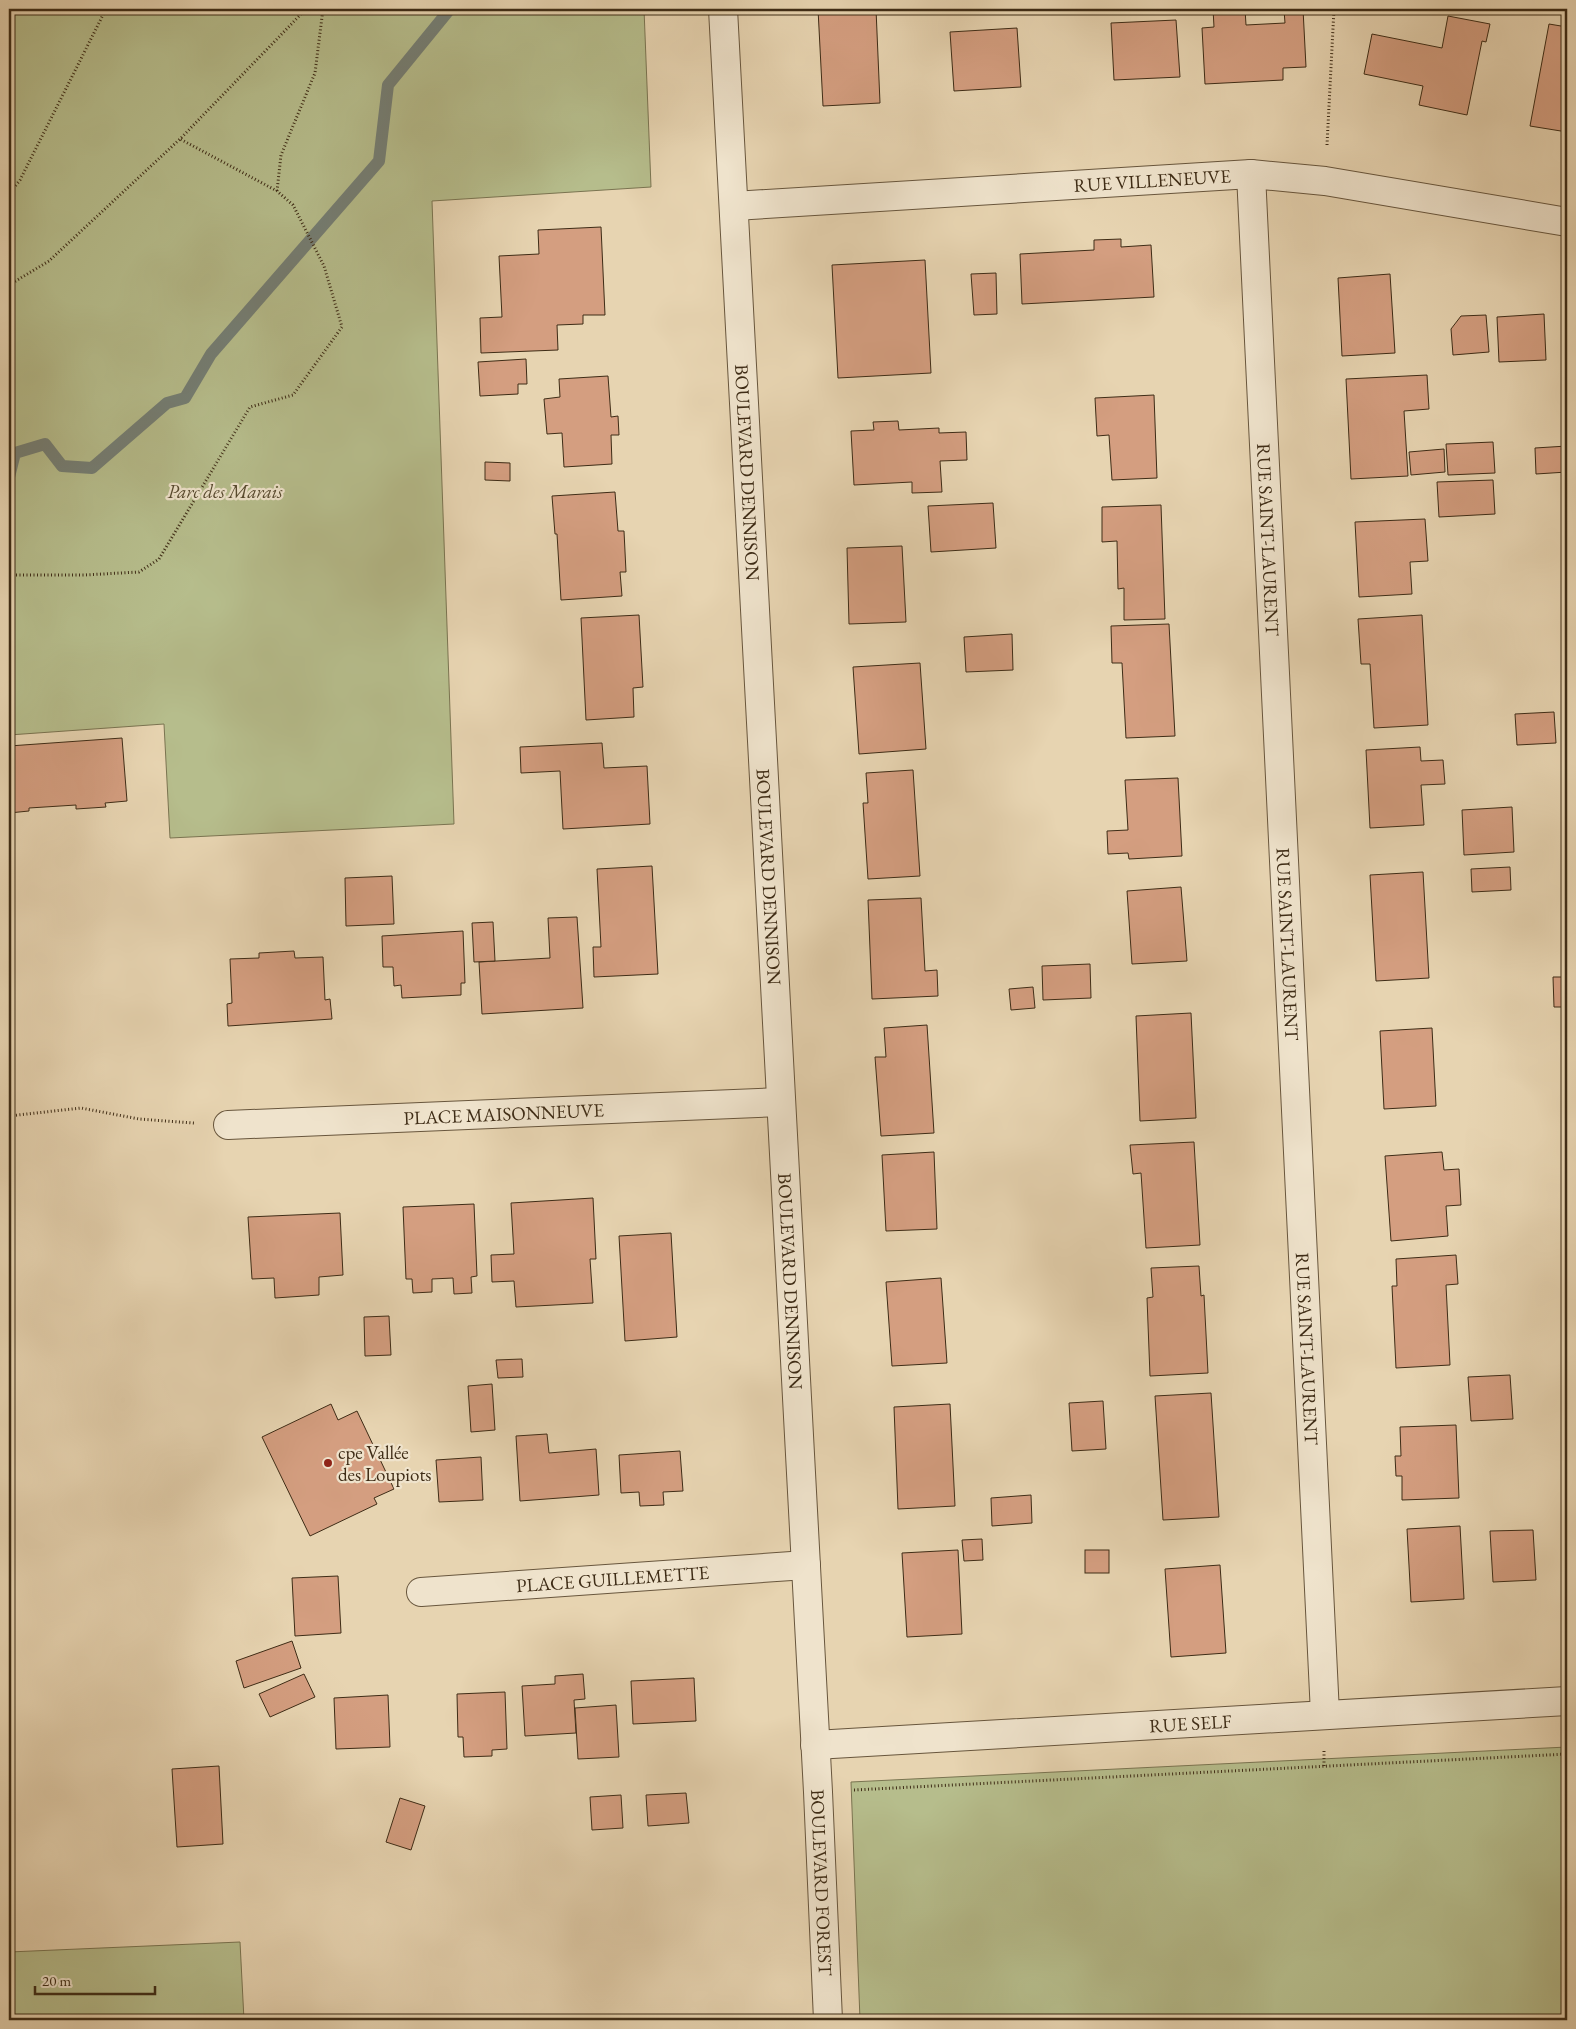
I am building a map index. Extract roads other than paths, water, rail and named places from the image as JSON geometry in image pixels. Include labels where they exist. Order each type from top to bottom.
[{"type":"street","name":"BOULEVARD DENNISON","points":[[723,9],[815,1745]]},
{"type":"street","name":"RUE VILLENEUVE","points":[[734,206],[1252,174],[1325,181],[1567,222]]},
{"type":"street","name":"RUE SAINT-LAURENT","points":[[1252,174],[1326,1714]]},
{"type":"street","name":"PLACE MAISONNEUVE","points":[[228,1125],[781,1102]]},
{"type":"street","name":"PLACE GUILLEMETTE","points":[[421,1592],[806,1565]]},
{"type":"street","name":"RUE SELF","points":[[815,1745],[1326,1714],[1567,1702]]},
{"type":"street","name":"BOULEVARD FOREST","points":[[815,1745],[828,2020]]},
{"type":"waterway","points":[[9,477],[15,453],[45,444],[62,466],[92,468],[167,403],[185,398],[211,354],[379,161],[388,85],[450,9]]},
{"type":"place","name":"cpe Vallée des Loupiots","points":[[328,1463]]},
{"type":"park label","name":"Parc des Marais","points":[[225,491]]}]
